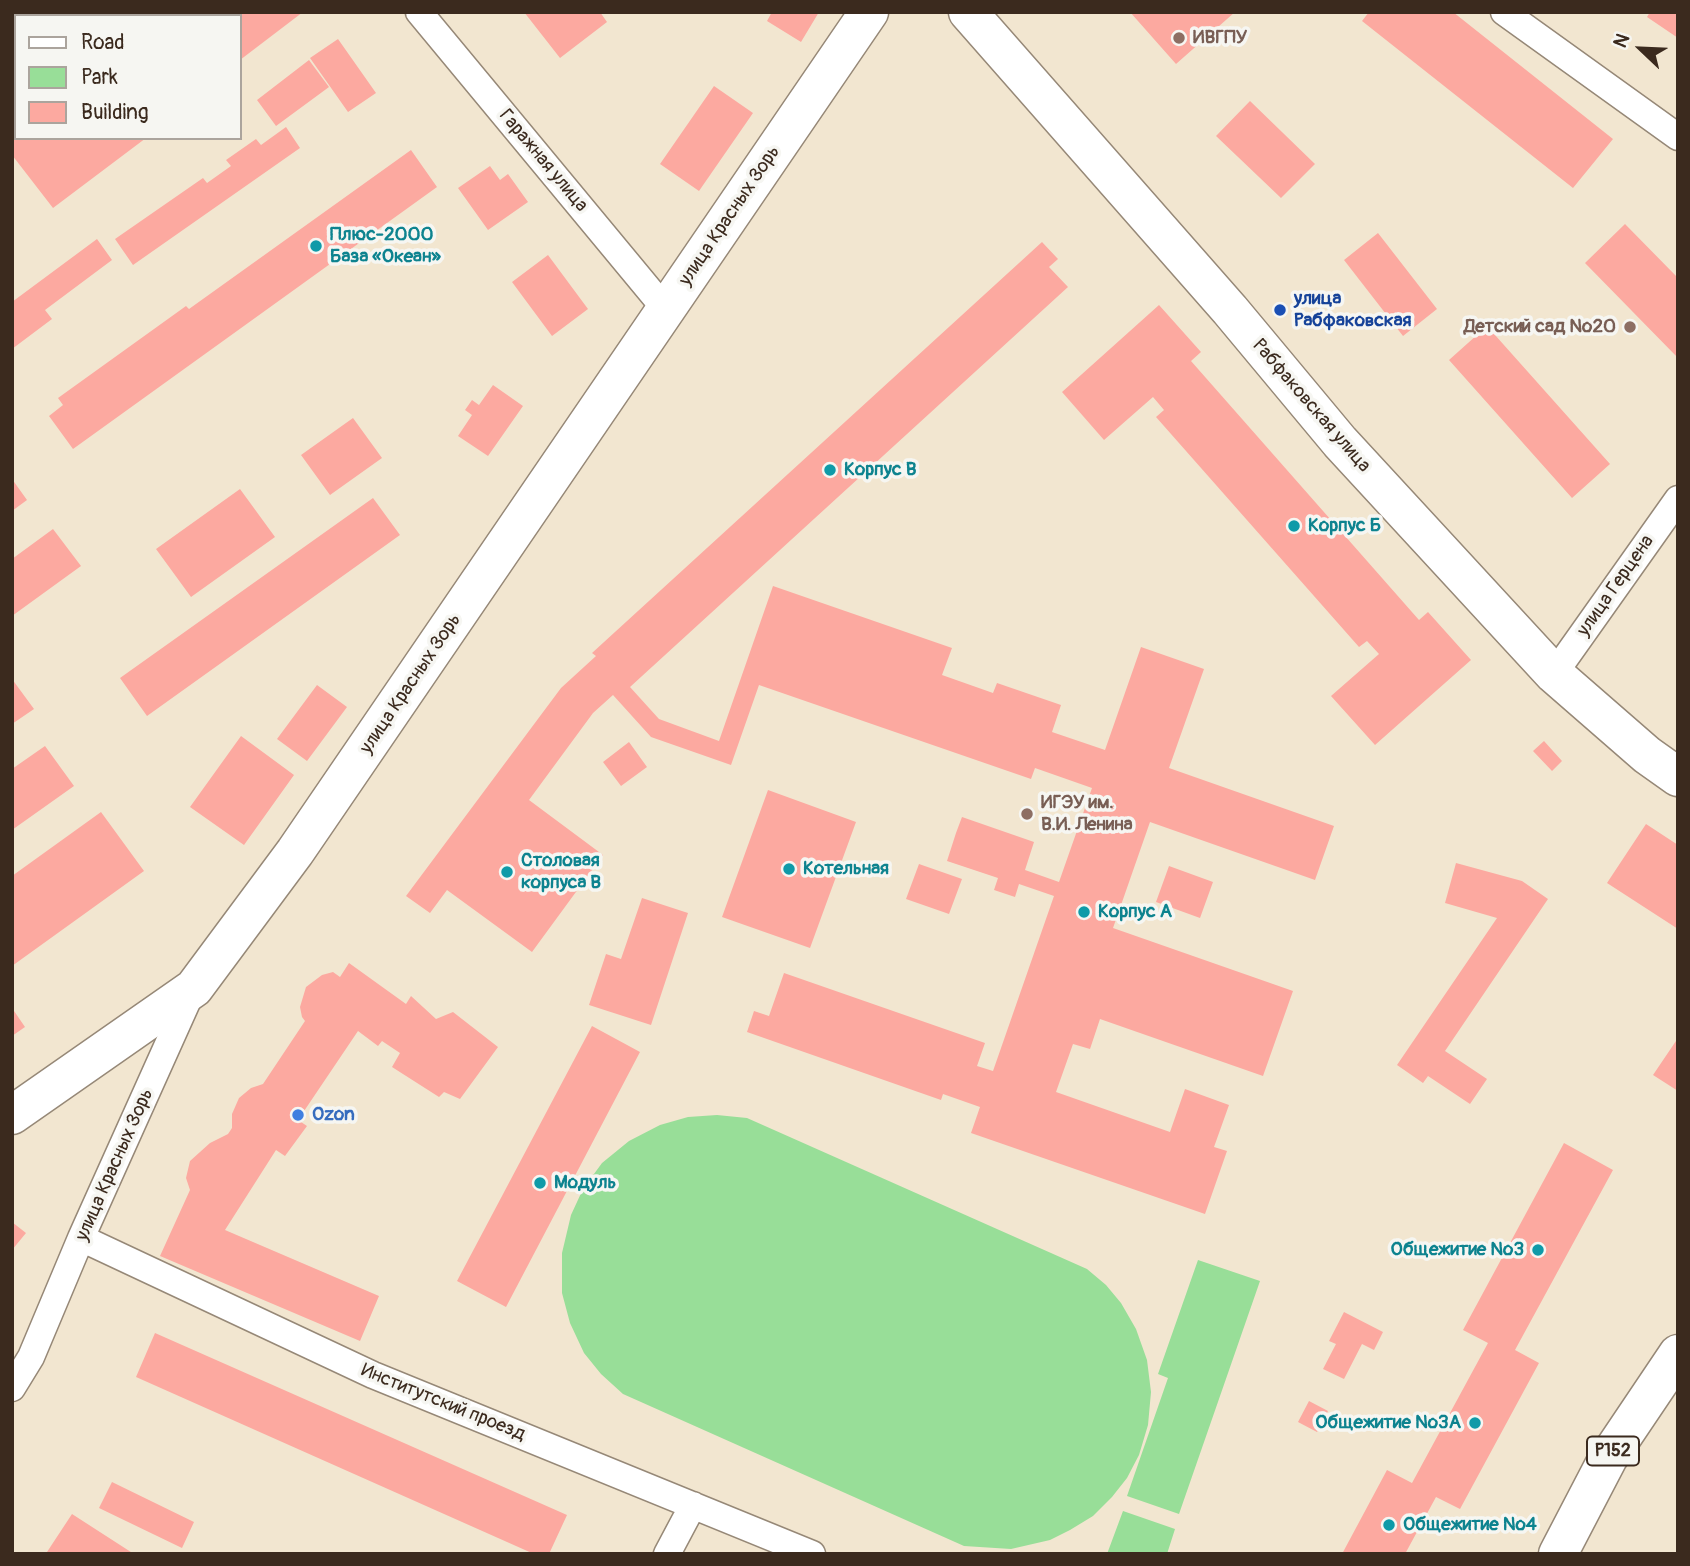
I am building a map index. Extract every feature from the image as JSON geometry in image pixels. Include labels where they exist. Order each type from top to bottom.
[{"type":"street","name":"Гаражная улица","points":[[419,12],[666,310]]},
{"type":"street","name":"улица Красных Зорь","points":[[12,1388],[31,1357],[81,1238],[194,988],[295,852],[869,12]]},
{"type":"street","name":"Рабфаковская улица","points":[[968,12],[1230,310],[1340,442],[1554,674],[1647,755],[1678,777]]},
{"type":"street","points":[[1504,12],[1678,137]]},
{"type":"street","name":"улица Герцена","points":[[1554,674],[1678,499]]},
{"type":"street","points":[[12,1115],[194,988]]},
{"type":"street","name":"Институтский проезд","points":[[81,1238],[373,1376],[812,1554]]},
{"type":"street","name":"Р152","points":[[1558,1554],[1608,1458],[1678,1354]]},
{"type":"street","points":[[667,1554],[693,1505]]},
{"type":"green space","points":[[717,1115],[747,1118],[1087,1269],[1106,1285],[1121,1303],[1136,1329],[1147,1360],[1151,1392],[1148,1425],[1139,1455],[1127,1478],[1093,1516],[1050,1540],[1011,1549],[964,1546],[623,1394],[601,1374],[584,1353],[570,1323],[562,1293],[562,1253],[571,1215],[583,1189],[602,1163],[629,1141],[660,1125],[688,1117]]},
{"type":"green space","points":[[1198,1260],[1260,1281],[1179,1514],[1127,1496],[1168,1378],[1158,1374]]},
{"type":"green space","points":[[1123,1511],[1175,1529],[1167,1554],[1107,1554]]},
{"type":"building","points":[[12,12],[157,12],[14,14],[12,121]]},
{"type":"building","points":[[303,12],[242,58],[242,14],[170,14]]},
{"type":"building","points":[[524,12],[600,12],[607,22],[560,58]]},
{"type":"building","points":[[772,12],[819,12],[801,42],[767,21]]},
{"type":"building","name":"ИВГПУ","points":[[1130,12],[1235,12],[1176,64]]},
{"type":"building","points":[[1369,12],[1453,12],[1613,139],[1573,188],[1362,21]]},
{"type":"building","points":[[1650,12],[1678,12],[1678,38],[1647,17]]},
{"type":"building","points":[[338,39],[376,93],[348,112],[310,58]]},
{"type":"building","points":[[309,60],[329,87],[276,126],[257,100]]},
{"type":"building","points":[[714,86],[753,113],[699,191],[660,164]]},
{"type":"building","points":[[1250,101],[1315,164],[1281,198],[1216,136]]},
{"type":"building","points":[[286,127],[300,148],[133,265],[115,239],[203,178],[207,183],[231,166],[226,160],[256,139],[261,145]]},
{"type":"building","points":[[14,133],[14,140],[143,140],[53,208],[12,155]]},
{"type":"building","name":"Плюс-2000 База «Океан»","points":[[411,150],[437,187],[73,449],[49,416],[63,405],[58,398],[186,306],[189,309]]},
{"type":"building","points":[[490,166],[500,180],[508,174],[528,202],[488,230],[458,188]]},
{"type":"building","points":[[1625,224],[1678,278],[1678,358],[1585,263]]},
{"type":"building","points":[[1378,233],[1437,309],[1403,336],[1344,260]]},
{"type":"building","points":[[97,239],[112,260],[45,310],[52,319],[12,349],[12,302]]},
{"type":"building","name":"Корпус А","points":[[1042,242],[1058,259],[1049,267],[1068,287],[630,687],[659,719],[719,741],[773,586],[952,648],[942,675],[993,693],[997,683],[1061,705],[1052,732],[1105,750],[1141,647],[1204,669],[1169,768],[1334,826],[1315,880],[1150,822],[1113,928],[1293,991],[1263,1076],[1100,1019],[1090,1049],[1073,1044],[1056,1092],[1170,1132],[1185,1089],[1229,1105],[1214,1147],[1227,1151],[1205,1214],[971,1133],[980,1107],[943,1094],[941,1100],[747,1032],[754,1011],[769,1016],[784,973],[985,1043],[977,1066],[993,1071],[1054,896],[1019,884],[1015,897],[994,890],[998,878],[947,861],[956,833],[962,817],[1034,842],[1025,870],[1059,882],[1092,788],[1035,768],[1031,779],[759,685],[731,765],[651,737],[613,695],[593,713],[529,800],[603,855],[532,952],[447,890],[430,913],[406,896],[561,688],[596,656],[592,653]]},
{"type":"building","points":[[548,255],[588,309],[552,336],[512,282]]},
{"type":"building","name":"Корпус Б","points":[[1159,305],[1201,352],[1191,361],[1419,620],[1428,612],[1471,660],[1375,745],[1331,696],[1379,654],[1367,641],[1359,647],[1156,417],[1164,410],[1153,397],[1104,440],[1062,392]]},
{"type":"building","points":[[1487,326],[1610,464],[1572,498],[1449,360]]},
{"type":"building","points":[[493,385],[523,406],[488,456],[458,436],[472,415],[465,410],[472,400],[479,405]]},
{"type":"building","points":[[353,418],[382,458],[330,495],[301,455]]},
{"type":"building","points":[[12,479],[27,500],[12,511]]},
{"type":"building","points":[[240,489],[275,537],[191,597],[156,549]]},
{"type":"building","points":[[373,498],[400,535],[147,716],[120,678]]},
{"type":"building","points":[[53,529],[81,566],[12,616],[12,559]]},
{"type":"building","points":[[12,679],[34,709],[12,724]]},
{"type":"building","points":[[317,685],[347,707],[307,761],[277,739]]},
{"type":"building","points":[[241,736],[294,775],[244,845],[190,807]]},
{"type":"building","points":[[1544,741],[1562,761],[1552,771],[1533,751]]},
{"type":"building","points":[[629,742],[647,767],[621,786],[603,762]]},
{"type":"building","points":[[45,746],[74,786],[12,830],[12,769]]},
{"type":"building","name":"Котельная","points":[[768,790],[856,822],[810,948],[722,917]]},
{"type":"building","points":[[101,812],[144,871],[12,966],[12,876]]},
{"type":"building","points":[[1646,824],[1678,845],[1678,929],[1607,883]]},
{"type":"building","points":[[1456,863],[1522,881],[1548,899],[1445,1051],[1487,1079],[1470,1104],[1428,1076],[1423,1083],[1397,1065],[1497,918],[1445,903]]},
{"type":"building","points":[[919,864],[962,879],[949,914],[906,899]]},
{"type":"building","points":[[1169,866],[1213,882],[1200,918],[1156,902]]},
{"type":"building","points":[[642,898],[688,913],[651,1025],[589,1005],[606,954],[621,959]]},
{"type":"building","points":[[349,963],[406,1004],[411,996],[436,1019],[453,1012],[498,1047],[460,1099],[444,1092],[439,1097],[392,1067],[400,1053],[382,1041],[378,1046],[358,1031],[298,1120],[307,1126],[285,1156],[276,1150],[225,1230],[379,1296],[360,1341],[160,1256],[190,1190],[186,1178],[190,1161],[210,1143],[228,1134],[239,1098],[251,1088],[263,1084],[305,1021],[300,1007],[306,987],[322,975],[333,972],[340,977]]},
{"type":"building","points":[[12,1008],[25,1027],[12,1036]]},
{"type":"building","name":"Модуль","points":[[592,1026],[640,1052],[506,1307],[457,1281]]},
{"type":"building","points":[[1678,1038],[1678,1091],[1653,1075]]},
{"type":"building","points":[[1564,1143],[1613,1170],[1515,1350],[1539,1363],[1460,1509],[1436,1497],[1405,1554],[1342,1554],[1387,1470],[1412,1483],[1488,1343],[1463,1330]]},
{"type":"building","points":[[12,1222],[26,1233],[12,1250]]},
{"type":"building","points":[[1344,1312],[1383,1332],[1374,1350],[1362,1344],[1344,1379],[1323,1369],[1336,1344],[1329,1341]]},
{"type":"building","points":[[155,1333],[567,1515],[549,1554],[534,1554],[136,1377]]},
{"type":"building","points":[[1309,1401],[1328,1411],[1317,1432],[1298,1422]]},
{"type":"building","points":[[112,1482],[194,1522],[182,1548],[99,1508]]},
{"type":"building","points":[[72,1514],[134,1554],[49,1554],[47,1552]]},
{"type":"place","name":"ИВГПУ","points":[[1179,38]]},
{"type":"place","name":"Плюс-2000 База «Океан»","points":[[316,246]]},
{"type":"place","name":"улица Рабфаковская","points":[[1280,310]]},
{"type":"place","name":"Детский сад №20","points":[[1630,327]]},
{"type":"place","name":"Корпус В","points":[[830,470]]},
{"type":"place","name":"Корпус Б","points":[[1294,526]]},
{"type":"place","name":"ИГЭУ им. В.И. Ленина","points":[[1027,814]]},
{"type":"place","name":"Котельная","points":[[789,869]]},
{"type":"place","name":"Столовая корпуса В","points":[[507,872]]},
{"type":"place","name":"Корпус А","points":[[1084,912]]},
{"type":"place","name":"Ozon","points":[[298,1115]]},
{"type":"place","name":"Модуль","points":[[540,1183]]},
{"type":"place","name":"Общежитие №3","points":[[1538,1250]]},
{"type":"place","name":"Общежитие №3А","points":[[1475,1423]]},
{"type":"place","name":"Общежитие №4","points":[[1389,1525]]}]
